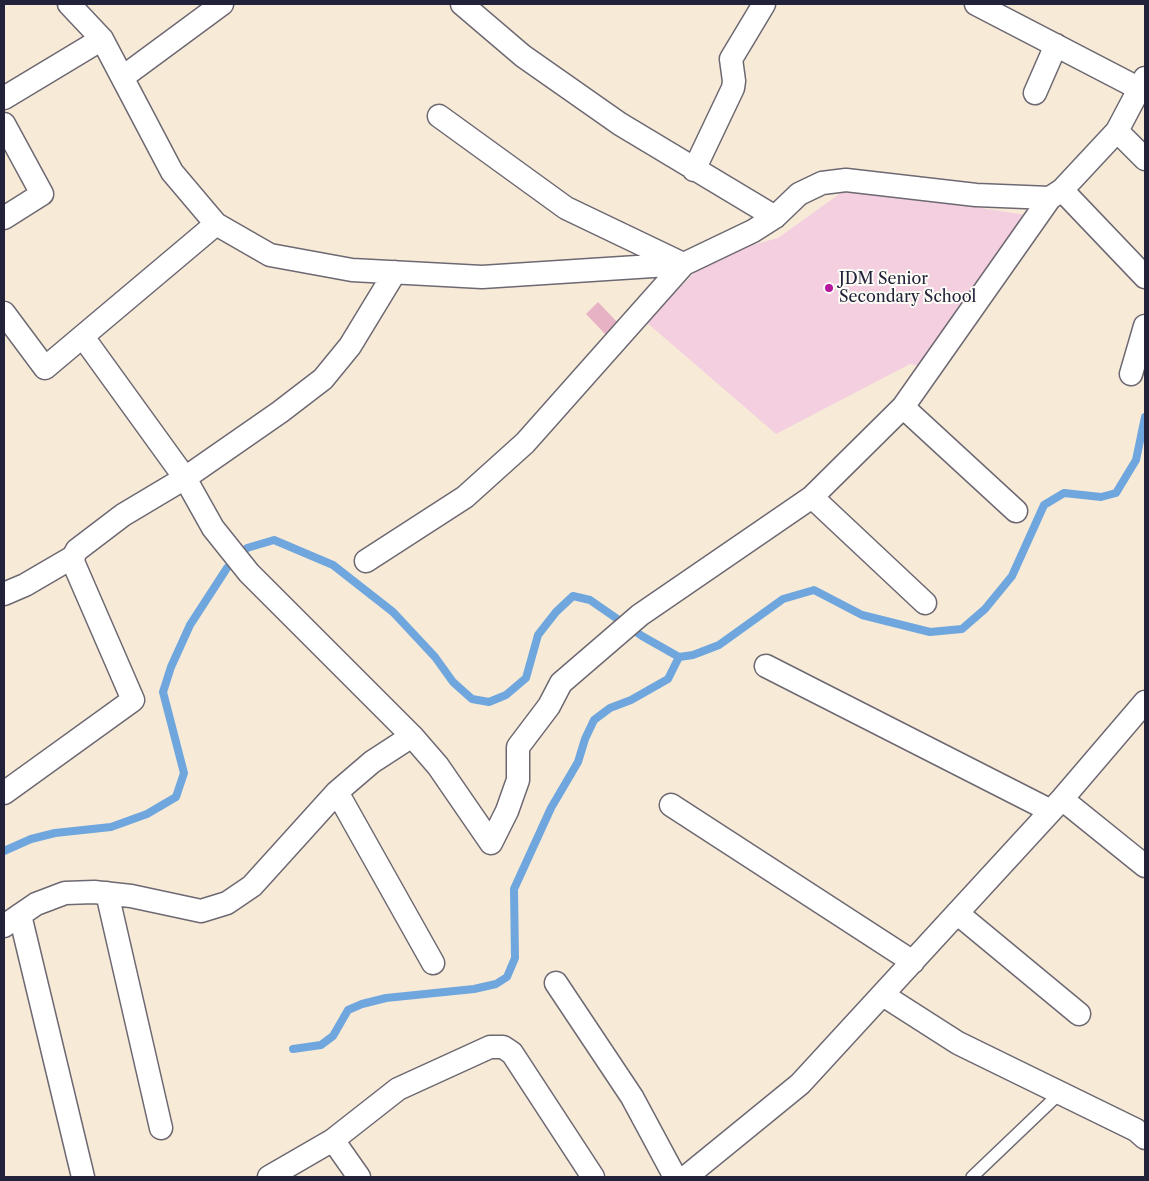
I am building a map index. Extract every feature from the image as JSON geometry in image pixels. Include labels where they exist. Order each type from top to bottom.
[{"type":"street","points":[[69,4],[102,39],[172,172],[216,224],[270,254],[352,270],[482,277],[684,264],[753,231],[775,217],[799,194],[822,183],[846,180],[976,195],[1056,194],[1145,277]]},
{"type":"street","points":[[122,77],[222,4]]},
{"type":"street","points":[[462,4],[523,56],[620,124],[775,217]]},
{"type":"street","points":[[694,170],[732,88],[734,81],[731,59],[764,4]]},
{"type":"street","points":[[83,337],[185,478],[213,528],[249,573],[412,736],[438,766],[491,844],[507,811],[518,780],[518,747],[549,706],[561,683],[640,614],[812,497],[902,407],[1056,194],[1117,131],[1142,83],[1056,44],[976,4]]},
{"type":"street","points":[[4,98],[102,39]]},
{"type":"street","points":[[1035,93],[1056,44]]},
{"type":"street","points":[[439,116],[566,208],[684,264]]},
{"type":"street","points":[[4,124],[42,194],[4,218]]},
{"type":"street","points":[[1117,131],[1145,159]]},
{"type":"street","points":[[4,313],[45,368],[216,224]]},
{"type":"street","points":[[366,561],[465,497],[525,443],[684,264]]},
{"type":"street","points":[[4,793],[133,700],[74,564],[73,557],[76,550],[123,515],[185,478],[280,412],[323,379],[350,346],[395,272]]},
{"type":"street","points":[[1131,374],[1145,326]]},
{"type":"street","points":[[902,407],[1016,511]]},
{"type":"street","points":[[812,497],[925,603]]},
{"type":"street","points":[[4,594],[25,585],[73,557]]},
{"type":"street","points":[[766,666],[1056,805],[1145,866]]},
{"type":"street","points":[[686,1177],[800,1084],[1056,805],[1145,702]]},
{"type":"street","points":[[83,1177],[12,921],[36,904],[65,893],[107,893],[132,896],[201,911],[227,903],[252,886],[337,792],[372,762],[412,736]]},
{"type":"street","points":[[337,792],[433,963]]},
{"type":"street","points":[[671,805],[913,962]]},
{"type":"street","points":[[107,893],[161,1128]]},
{"type":"street","points":[[957,913],[1078,1014]]},
{"type":"street","points":[[556,982],[632,1097],[674,1177]]},
{"type":"street","points":[[883,995],[958,1043],[1060,1093],[1142,1128]]},
{"type":"street","points":[[269,1177],[333,1140],[398,1089],[490,1047],[503,1047],[512,1053],[593,1177]]},
{"type":"street","points":[[333,1140],[359,1177]]},
{"type":"lane","points":[[972,1177],[1060,1093]]},
{"type":"shaded area","name":"JDM Senior Secondary School","points":[[845,190],[1033,216],[923,367],[910,364],[776,434],[645,321],[712,256],[778,238]]},
{"type":"building","points":[[598,302],[619,324],[607,336],[586,314]]},
{"type":"waterway","points":[[4,851],[31,839],[55,833],[111,827],[147,814],[176,797],[184,773],[163,692],[171,667],[190,625],[227,568],[247,548],[274,540],[333,565],[393,612],[435,657],[453,682],[472,699],[489,702],[506,695],[526,678],[538,635],[556,612],[573,596],[590,600],[642,636],[679,657],[693,655],[719,645],[783,599],[814,590],[862,615],[930,632],[962,629],[985,609],[1012,576],[1044,505],[1064,493],[1101,497],[1116,493],[1136,460],[1145,417]]},
{"type":"waterway","points":[[293,1049],[321,1045],[333,1036],[348,1010],[362,1004],[386,998],[474,989],[496,984],[507,977],[515,958],[514,889],[551,808],[578,762],[585,739],[594,720],[610,708],[631,700],[668,679],[679,657]]},
{"type":"place","name":"JDM Senior Secondary School","points":[[829,288]]}]
